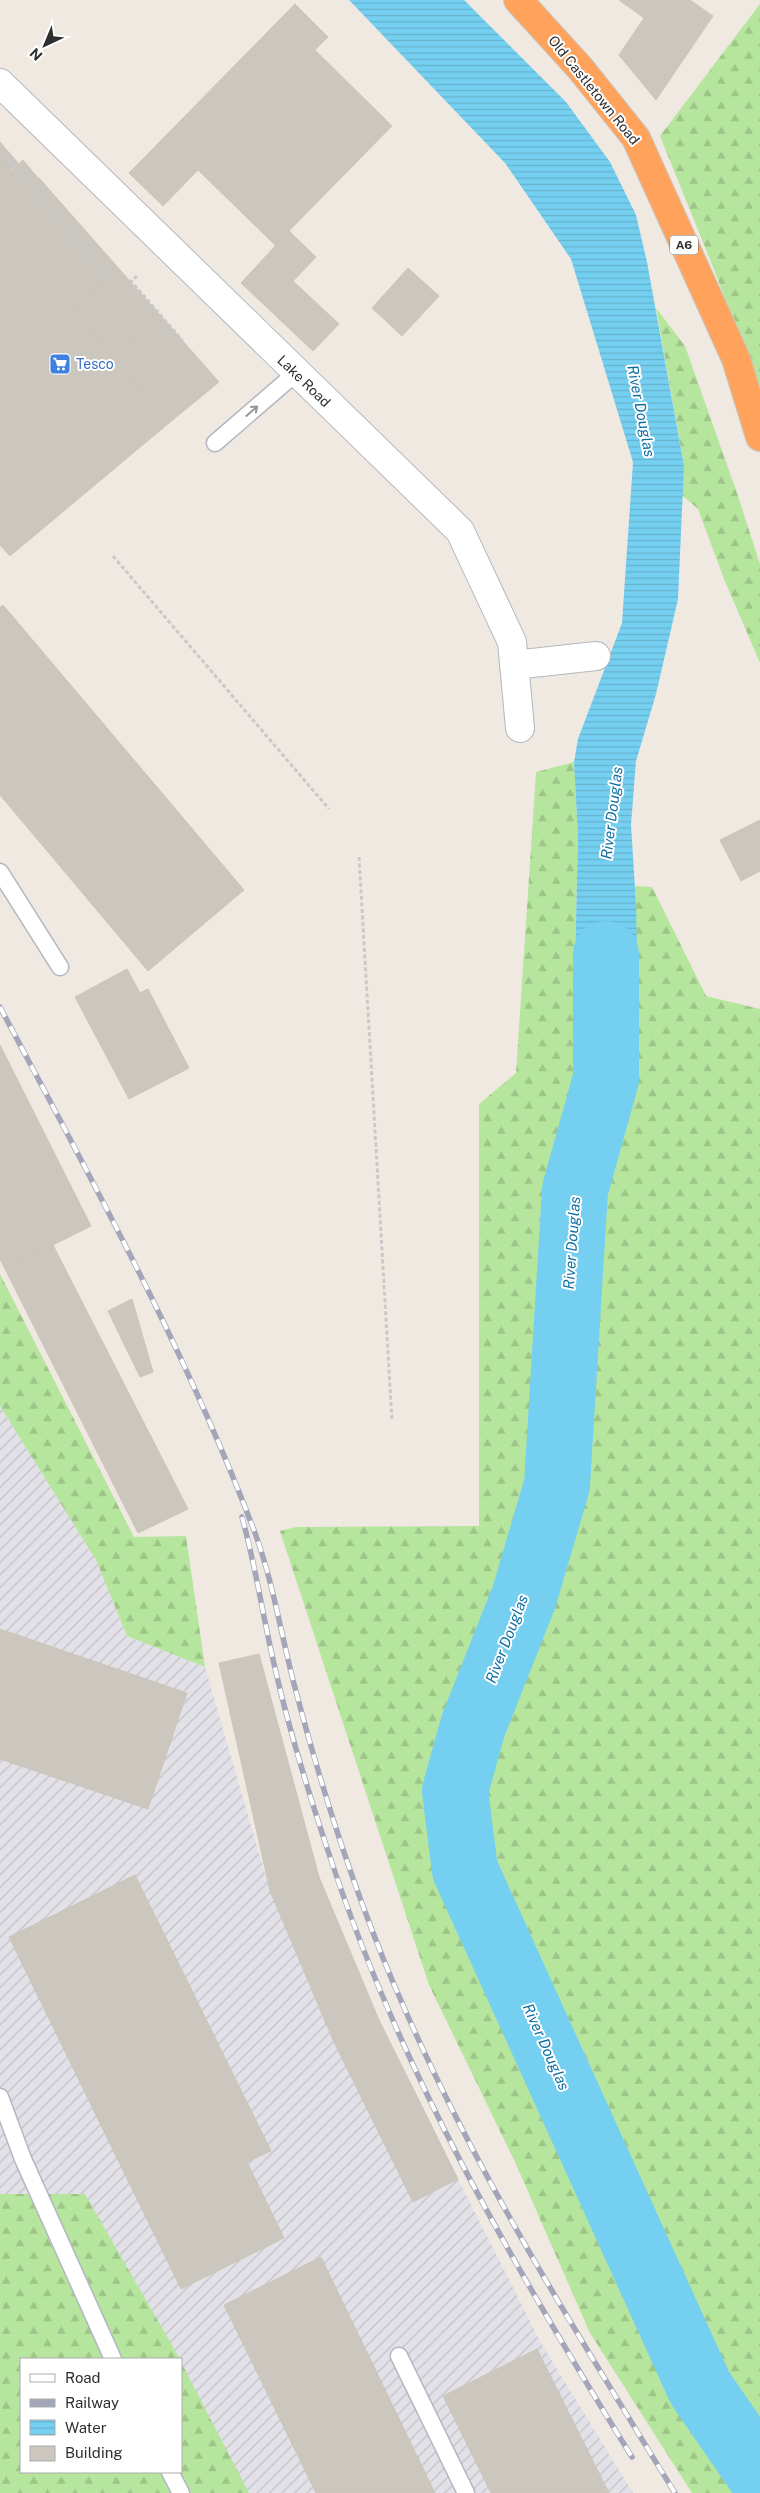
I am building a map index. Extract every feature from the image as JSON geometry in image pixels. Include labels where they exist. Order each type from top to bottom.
[{"type":"highway","name":"Old Castletown Road","points":[[518,0],[580,68],[636,138],[736,359],[760,437]]},
{"type":"street","name":"Lake Road","points":[[0,83],[460,531],[512,642],[520,728]]},
{"type":"street","points":[[514,664],[596,656]]},
{"type":"lane","points":[[215,443],[296,373]]},
{"type":"lane","points":[[0,872],[60,968]]},
{"type":"lane","points":[[0,2097],[23,2159],[113,2358]]},
{"type":"lane","points":[[398,2356],[466,2493]]},
{"type":"lane","points":[[170,2473],[180,2493]]},
{"type":"path","points":[[0,150],[108,278]]},
{"type":"path","points":[[137,276],[131,281],[182,340],[174,346]]},
{"type":"path","points":[[113,556],[329,809]]},
{"type":"path","points":[[359,857],[392,1421]]},
{"type":"shaded area","points":[[0,1406],[96,1560],[127,1636],[205,1667],[270,1891],[333,2040],[413,2202],[458,2179],[541,2343],[633,2493],[145,2493],[182,2473],[182,2358],[76,2358],[0,2207]]},
{"type":"green space","points":[[760,4],[760,394],[715,272],[660,136]]},
{"type":"green space","points":[[656,308],[685,346],[760,564],[760,663],[724,579],[698,509],[682,495],[684,466]]},
{"type":"green space","points":[[574,762],[578,837],[575,962],[636,904],[635,886],[652,887],[706,996],[760,1009],[760,2493],[692,2493],[590,2333],[515,2162],[429,1985],[280,1531],[296,1527],[479,1526],[479,1104],[516,1073],[536,772]]},
{"type":"green space","points":[[0,1274],[134,1537],[186,1536],[205,1667],[127,1636],[96,1560],[0,1406]]},
{"type":"green space","points":[[0,2194],[85,2194],[179,2358],[20,2358],[20,2473],[182,2473],[182,2364],[249,2493],[0,2493]]},
{"type":"water","points":[[349,0],[464,0],[566,102],[610,162],[636,215],[647,262],[684,466],[678,599],[656,694],[636,761],[631,825],[636,904],[639,1043],[583,1048],[575,963],[578,837],[574,762],[578,739],[622,623],[633,462],[571,259],[505,163]]},
{"type":"building","points":[[619,0],[690,0],[713,16],[656,100],[619,55],[644,18]]},
{"type":"building","points":[[295,4],[328,37],[315,50],[392,126],[275,245],[198,170],[163,206],[129,173]]},
{"type":"building","points":[[0,142],[18,163],[8,171],[0,161]]},
{"type":"building","points":[[23,160],[38,178],[24,190],[9,172]]},
{"type":"building","name":"Tesco","points":[[0,161],[102,283],[72,307],[169,423],[10,556],[0,545]]},
{"type":"building","points":[[39,178],[219,382],[169,423],[72,307],[102,283],[25,190]]},
{"type":"building","points":[[289,231],[316,257],[293,281],[339,324],[313,351],[241,283]]},
{"type":"building","points":[[408,268],[439,296],[402,336],[372,308]]},
{"type":"building","points":[[93,290],[134,337],[112,355],[72,307]]},
{"type":"building","points":[[134,337],[164,373],[142,392],[112,355]]},
{"type":"building","points":[[186,360],[200,376],[191,383],[177,368]]},
{"type":"building","points":[[3,605],[244,890],[148,971],[0,795],[0,607]]},
{"type":"building","points":[[760,820],[760,871],[741,881],[720,840]]},
{"type":"building","points":[[127,969],[140,993],[148,989],[189,1068],[129,1099],[75,997]]},
{"type":"building","points":[[0,1045],[91,1226],[5,1269],[0,1259]]},
{"type":"building","points":[[53,1245],[188,1509],[138,1533],[5,1269]]},
{"type":"building","points":[[132,1299],[153,1372],[140,1377],[108,1311]]},
{"type":"building","points":[[0,1629],[187,1693],[148,1809],[0,1759]]},
{"type":"building","points":[[259,1654],[319,1877],[379,2020],[458,2179],[413,2202],[333,2040],[270,1891],[219,1663]]},
{"type":"building","points":[[135,1875],[271,2151],[247,2162],[284,2238],[181,2289],[9,1937]]},
{"type":"building","points":[[321,2257],[435,2493],[316,2493],[224,2305]]},
{"type":"building","points":[[537,2349],[609,2493],[491,2493],[443,2396]]},
{"type":"waterway","name":"River Douglas","points":[[606,954],[606,1079],[575,1190],[557,1485],[524,1597],[473,1726],[455,1791],[465,1870],[700,2388],[760,2475]]},
{"type":"railway","points":[[0,1007],[136,1266],[199,1398],[228,1465],[261,1552],[272,1589],[305,1726],[343,1850],[373,1932],[406,2012],[435,2075],[498,2197],[567,2317],[675,2493]]},
{"type":"railway","points":[[242,1517],[275,1668],[299,1760],[328,1851],[357,1932],[389,2011],[424,2088],[502,2238],[544,2312],[632,2457]]},
{"type":"place","name":"Tesco","points":[[60,364]]}]
